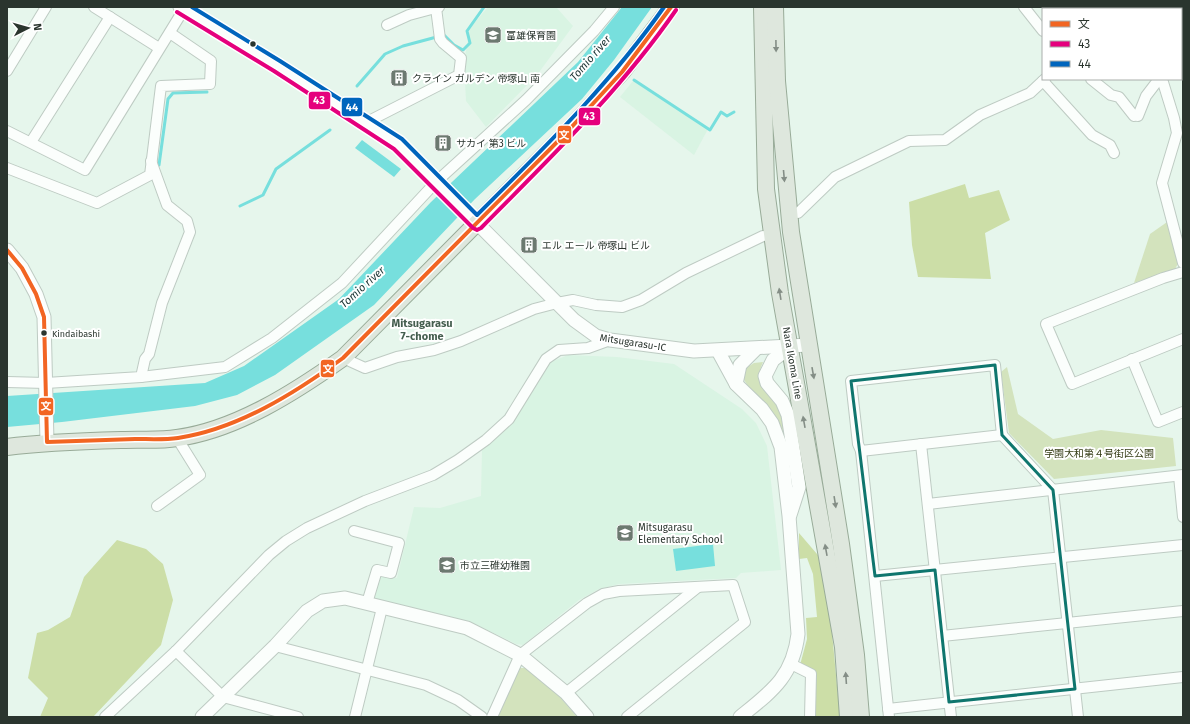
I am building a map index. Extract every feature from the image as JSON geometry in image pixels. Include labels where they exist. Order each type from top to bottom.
[{"type":"main road","points":[[7,447],[47,442],[176,438],[203,432],[232,422],[269,405],[299,388],[343,358],[567,132],[622,72],[670,7]]},
{"type":"main road","name":"Nara Ikoma Line","points":[[762,7],[766,189],[780,293],[844,647],[848,717]]},
{"type":"main road","name":"Nara Ikoma Line","points":[[775,7],[776,80],[784,178],[808,345],[841,544],[856,655],[861,717]]},
{"type":"street","points":[[7,71],[46,7]]},
{"type":"street","points":[[94,7],[159,48]]},
{"type":"street","points":[[7,382],[46,388],[225,367],[272,338],[342,283],[438,183],[526,100],[594,31],[614,7]]},
{"type":"street","points":[[1024,7],[1042,29]]},
{"type":"street","points":[[7,131],[85,170],[159,48],[170,33],[182,8]]},
{"type":"street","name":"Mitsugarasu-IC","points":[[182,8],[277,66],[398,144],[574,320],[596,336],[610,340],[694,351],[756,349],[808,345]]},
{"type":"street","points":[[365,123],[459,75],[461,58],[443,44],[440,39],[437,8],[409,15],[387,25]]},
{"type":"street","points":[[31,142],[110,17]]},
{"type":"street","points":[[7,168],[97,203],[150,175],[161,86],[210,84],[211,61],[170,33]]},
{"type":"street","points":[[798,213],[835,177],[909,141],[945,140],[980,115],[1030,93],[1044,80],[1092,134],[1110,145],[1114,153]]},
{"type":"street","points":[[1092,80],[1111,95],[1119,97],[1136,116],[1146,96],[1159,80]]},
{"type":"street","points":[[1160,80],[1174,118],[1176,133],[1162,182],[1183,263]]},
{"type":"street","points":[[141,377],[145,359],[149,354],[162,303],[190,232],[187,221],[167,205],[151,161]]},
{"type":"street","points":[[343,358],[365,368],[397,357],[434,350],[461,341],[534,309],[573,300],[596,305],[622,307],[641,300],[686,273],[763,236]]},
{"type":"street","points":[[7,250],[22,268],[36,294],[44,317],[47,442]]},
{"type":"street","points":[[1183,272],[1163,278],[1046,324],[1072,384],[1183,339]]},
{"type":"street","points":[[105,717],[176,651],[269,555],[286,541],[307,528],[365,501],[433,475],[458,460],[486,440],[509,419],[546,359],[559,350],[588,348],[610,340]]},
{"type":"street","points":[[789,516],[797,498],[799,487],[798,475],[786,407],[768,383],[765,376],[773,360],[790,347]]},
{"type":"street","points":[[736,384],[740,364],[756,349]]},
{"type":"street","points":[[718,351],[736,384],[762,409],[772,423],[781,447],[789,516],[798,634],[797,650],[785,677],[776,687],[740,717]]},
{"type":"street","points":[[1132,359],[1158,422],[1183,412]]},
{"type":"street","points":[[1078,717],[1075,689],[1061,557],[1053,490],[1002,435],[995,365],[851,381],[875,576],[889,713],[949,702],[1075,689],[1183,677]]},
{"type":"street","points":[[860,451],[1002,435]]},
{"type":"street","points":[[157,506],[200,475],[176,438]]},
{"type":"street","points":[[921,444],[951,717]]},
{"type":"street","points":[[928,504],[1181,475],[1183,517]]},
{"type":"street","points":[[354,531],[399,543],[391,573],[377,570],[367,603]]},
{"type":"street","points":[[875,576],[1183,545]]},
{"type":"street","points":[[492,717],[520,655],[587,602],[603,594],[619,591],[733,585],[745,622],[627,717]]},
{"type":"street","points":[[566,692],[698,587]]},
{"type":"street","points":[[202,717],[276,646],[307,611],[323,601],[345,598],[467,628],[520,655],[566,692],[587,717]]},
{"type":"street","points":[[355,717],[382,608]]},
{"type":"street","points":[[942,636],[1183,611]]},
{"type":"street","points":[[276,646],[367,671],[426,685],[458,700],[482,717]]},
{"type":"street","points":[[176,651],[223,697],[298,717]]},
{"type":"street","points":[[791,664],[811,674],[810,717]]},
{"type":"highlighted area","points":[[995,365],[1002,435],[1053,490],[1075,689],[949,702],[935,570],[875,576],[851,381]]},
{"type":"shaded area","points":[[488,7],[556,7],[573,26],[537,75],[486,127],[466,101],[464,62],[470,28]]},
{"type":"shaded area","points":[[633,81],[708,129],[694,155],[620,97]]},
{"type":"shaded area","name":"Mitsugarasu Elementary School","points":[[568,355],[617,357],[674,364],[742,409],[756,423],[767,446],[781,570],[741,573],[736,578],[619,584],[599,589],[579,600],[523,645],[516,644],[479,626],[452,617],[374,600],[380,575],[397,578],[414,507],[440,508],[481,496],[482,450],[513,420],[551,362]]},
{"type":"green space","points":[[965,184],[969,198],[999,190],[1010,220],[985,233],[991,279],[918,277],[912,245],[909,202]]},
{"type":"green space","points":[[1170,220],[1179,262],[1175,269],[1134,283],[1150,234]]},
{"type":"green space","points":[[763,362],[759,379],[764,389],[777,402],[783,413],[786,449],[743,378],[746,368],[754,363]]},
{"type":"green space","name":"学園大和第４号街区公園","points":[[1007,367],[1018,414],[1053,439],[1101,430],[1173,438],[1176,466],[1054,479],[1009,433],[1001,372]]},
{"type":"green space","points":[[799,533],[823,561],[840,717],[814,717],[815,672],[800,665],[807,639],[806,618],[817,617],[813,574],[807,558],[799,559]]},
{"type":"green space","points":[[117,540],[146,549],[163,564],[173,600],[161,645],[93,717],[40,717],[48,698],[28,678],[37,633],[48,630],[70,617],[84,577]]},
{"type":"green space","points":[[519,668],[527,668],[559,696],[577,717],[497,717]]},
{"type":"water","name":"Tomio river","points":[[622,7],[652,7],[614,60],[582,99],[475,199],[374,305],[275,375],[237,395],[195,406],[7,427],[7,396],[205,383],[244,366],[339,299],[431,202],[578,62]]},
{"type":"water","points":[[362,140],[401,169],[394,177],[355,148]]},
{"type":"water","points":[[713,544],[715,566],[676,571],[673,549]]},
{"type":"waterway","points":[[357,86],[385,54],[403,46],[444,35],[454,45],[463,50],[470,43],[467,31],[484,7]]},
{"type":"waterway","points":[[634,80],[710,130],[721,112],[727,116],[734,112]]},
{"type":"waterway","points":[[159,165],[168,99],[173,93],[207,92]]},
{"type":"waterway","points":[[240,206],[263,195],[276,169],[330,130]]},
{"type":"transit line","name":"44","points":[[192,7],[402,139],[477,215],[599,89],[664,7]]},
{"type":"transit line","name":"文","points":[[7,250],[22,268],[36,294],[44,317],[47,442],[173,439],[222,427],[265,408],[305,384],[343,358],[567,132],[622,72],[671,7]]},
{"type":"transit line","name":"43","points":[[177,12],[274,71],[394,149],[473,228],[477,230],[481,228],[533,176],[608,96],[632,68],[676,10]]},
{"type":"place","name":"富雄保育園","points":[[493,35]]},
{"type":"place","name":"クライン ガルデン 帝塚山 南","points":[[399,78]]},
{"type":"place","name":"サカイ 第3 ビル","points":[[443,143]]},
{"type":"place","name":"エル エール 帝塚山 ビル","points":[[529,245]]},
{"type":"place","name":"Kindaibashi","points":[[44,333]]},
{"type":"place","name":"Mitsugarasu Elementary School","points":[[625,533]]},
{"type":"place","name":"市立三碓幼稚園","points":[[447,565]]},
{"type":"district","name":"Mitsugarasu 7-chome","points":[[422,329]]}]
